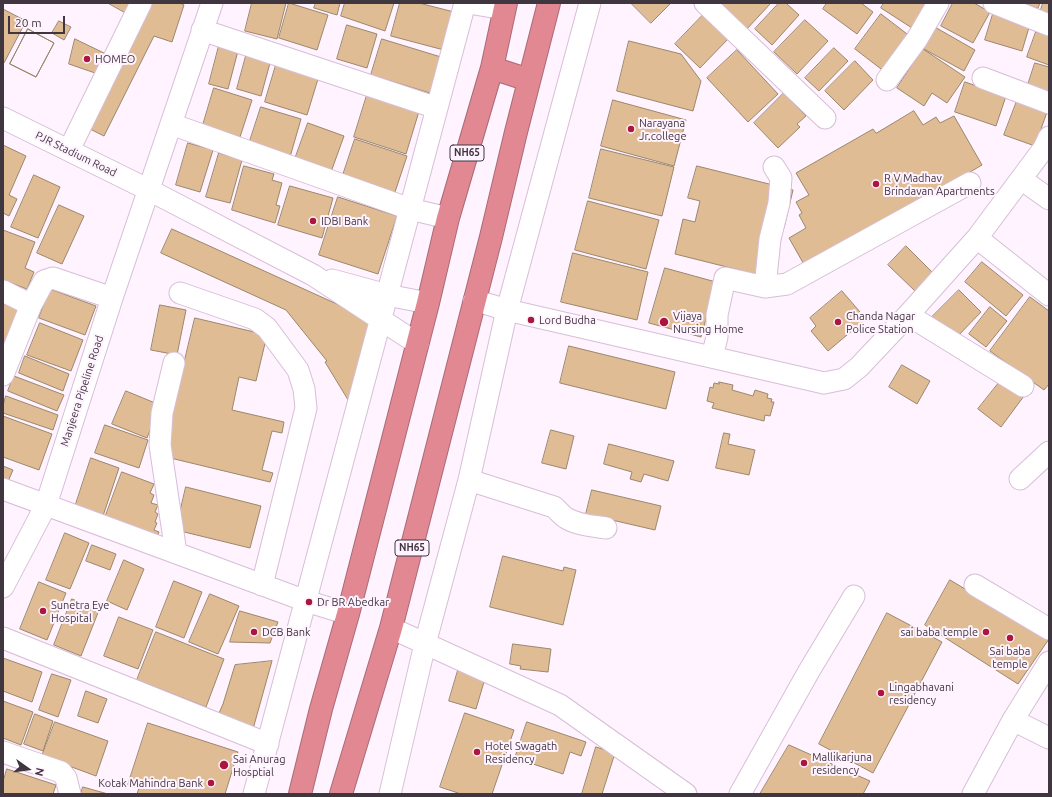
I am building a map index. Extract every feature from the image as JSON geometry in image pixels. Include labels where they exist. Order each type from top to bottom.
[{"type":"highway","name":"NH65","points":[[341,794],[391,628],[474,300],[492,237],[528,80],[548,3]]},
{"type":"highway","name":"NH65","points":[[300,794],[418,344],[448,218],[492,68],[505,6]]},
{"type":"highway","points":[[492,68],[528,80]]},
{"type":"street","points":[[69,150],[141,3]]},
{"type":"street","name":"Manjeera Pipeline Road","points":[[3,587],[46,505],[112,298],[212,3]]},
{"type":"street","points":[[254,794],[465,3]]},
{"type":"street","points":[[469,3],[505,6]]},
{"type":"street","points":[[390,794],[425,644],[469,480],[507,310],[590,3]]},
{"type":"street","points":[[705,3],[825,118]]},
{"type":"street","points":[[887,80],[917,39],[938,3]]},
{"type":"street","points":[[994,3],[1049,25]]},
{"type":"street","points":[[202,30],[437,108]]},
{"type":"street","points":[[983,78],[1049,103]]},
{"type":"street","name":"PJR Stadium Road","points":[[3,118],[149,190],[313,275]]},
{"type":"street","points":[[170,124],[410,209],[448,218]]},
{"type":"street","points":[[474,300],[507,310],[824,383],[844,379],[859,367],[977,238],[1044,148],[1049,137]]},
{"type":"street","points":[[764,287],[770,239],[779,203],[781,178],[774,167]]},
{"type":"street","points":[[1021,179],[1049,200]]},
{"type":"street","points":[[712,357],[717,337],[717,315],[725,278],[764,287],[787,284],[970,183]]},
{"type":"street","points":[[977,238],[1049,295]]},
{"type":"street","points":[[313,275],[388,296],[428,303]]},
{"type":"street","points":[[313,275],[418,344]]},
{"type":"street","points":[[3,375],[31,305],[44,281],[53,278],[112,298]]},
{"type":"street","points":[[3,292],[31,305]]},
{"type":"street","points":[[180,294],[255,319],[267,328],[298,370],[304,389],[306,408],[262,585]]},
{"type":"street","points":[[908,315],[1023,386]]},
{"type":"street","points":[[174,363],[162,413],[160,445],[176,553]]},
{"type":"street","points":[[1020,479],[1049,452]]},
{"type":"street","points":[[469,480],[554,507],[564,517],[573,522],[606,528]]},
{"type":"street","points":[[3,489],[306,601],[348,614]]},
{"type":"street","points":[[975,585],[1049,629]]},
{"type":"street","points":[[740,794],[809,671],[854,596]]},
{"type":"street","points":[[391,628],[560,705],[684,792]]},
{"type":"street","points":[[3,638],[268,744]]},
{"type":"street","points":[[973,794],[1013,720],[1049,662]]},
{"type":"street","points":[[1013,720],[1049,738]]},
{"type":"street","points":[[3,752],[61,772],[66,778],[70,794]]},
{"type":"building","points":[[108,3],[133,3],[128,14]]},
{"type":"building","points":[[146,3],[180,3],[184,5],[172,42],[154,36],[104,136],[86,127]]},
{"type":"building","points":[[252,3],[286,3],[277,39],[245,31]]},
{"type":"building","points":[[289,3],[328,15],[317,50],[279,38]]},
{"type":"building","points":[[316,3],[340,3],[337,15],[314,8]]},
{"type":"building","points":[[345,3],[394,3],[385,31],[341,16]]},
{"type":"building","points":[[400,3],[419,3],[454,12],[444,50],[391,36]]},
{"type":"building","points":[[631,3],[671,3],[651,23]]},
{"type":"building","points":[[716,3],[771,3],[745,31]]},
{"type":"building","points":[[779,3],[786,3],[799,15],[772,45],[755,29]]},
{"type":"building","points":[[827,3],[861,3],[873,12],[857,34],[823,9]]},
{"type":"building","points":[[884,3],[928,3],[912,28],[881,8]]},
{"type":"building","points":[[953,3],[974,3],[990,12],[973,43],[941,26]]},
{"type":"building","points":[[1023,3],[1040,3],[1038,8]]},
{"type":"building","points":[[1043,3],[1049,3],[1049,16],[1040,13]]},
{"type":"building","points":[[3,9],[26,21],[4,63],[3,62]]},
{"type":"building","points":[[881,14],[911,37],[885,72],[855,49]]},
{"type":"building","points":[[993,14],[1030,24],[1022,51],[985,40]]},
{"type":"building","points":[[703,15],[728,39],[700,68],[675,44]]},
{"type":"building","points":[[805,20],[828,41],[797,74],[774,52]]},
{"type":"building","points":[[59,21],[71,27],[64,40],[52,33]]},
{"type":"building","points":[[347,25],[377,34],[367,68],[337,59]]},
{"type":"building","points":[[933,26],[975,50],[964,71],[922,48]]},
{"type":"building","points":[[28,29],[54,43],[36,77],[10,64]]},
{"type":"building","points":[[28,29],[54,43],[36,77],[10,64]]},
{"type":"building","points":[[1036,32],[1049,36],[1049,65],[1027,57]]},
{"type":"building","name":"HOMEO","points":[[75,39],[106,54],[98,74],[69,64]]},
{"type":"building","points":[[382,39],[441,57],[430,93],[371,75]]},
{"type":"building","points":[[629,41],[681,54],[701,81],[693,111],[617,91]]},
{"type":"building","points":[[220,42],[239,47],[228,89],[209,84]]},
{"type":"building","points":[[834,48],[848,61],[819,91],[805,78]]},
{"type":"building","points":[[923,49],[965,77],[947,103],[932,93],[924,106],[897,88]]},
{"type":"building","points":[[737,50],[778,94],[748,122],[707,78]]},
{"type":"building","points":[[246,56],[270,63],[261,96],[237,89]]},
{"type":"building","points":[[855,61],[873,80],[844,110],[825,91]]},
{"type":"building","points":[[1035,63],[1049,67],[1049,95],[1027,88]]},
{"type":"building","points":[[276,65],[318,79],[307,115],[265,102]]},
{"type":"building","points":[[965,82],[1006,96],[996,126],[955,112]]},
{"type":"building","points":[[214,88],[252,100],[240,137],[203,125]]},
{"type":"building","points":[[368,92],[420,108],[406,154],[354,137]]},
{"type":"building","points":[[784,93],[806,116],[797,124],[800,127],[778,148],[754,123]]},
{"type":"building","points":[[613,100],[686,120],[674,166],[601,146]]},
{"type":"building","points":[[1017,101],[1047,112],[1035,146],[1004,135]]},
{"type":"building","points":[[261,107],[301,119],[290,157],[249,144]]},
{"type":"building","name":"R V Madhav Brindavan Apartments","points":[[914,111],[923,125],[936,117],[940,123],[954,116],[982,165],[806,268],[789,238],[806,228],[799,215],[802,213],[796,202],[809,195],[796,173],[873,129],[876,133]]},
{"type":"building","points":[[308,123],[344,136],[331,172],[295,159]]},
{"type":"building","points":[[355,139],[407,156],[393,198],[341,181]]},
{"type":"building","points":[[188,143],[213,150],[200,192],[176,185]]},
{"type":"building","points":[[3,145],[26,156],[9,195],[17,199],[9,216],[3,213]]},
{"type":"building","points":[[601,149],[674,167],[662,216],[589,198]]},
{"type":"building","points":[[219,153],[242,160],[230,203],[206,197]]},
{"type":"building","points":[[244,166],[274,174],[272,180],[282,183],[276,205],[280,206],[275,223],[232,210]]},
{"type":"building","points":[[697,166],[793,190],[784,228],[782,227],[779,238],[781,239],[771,278],[675,254],[683,219],[695,222],[700,201],[688,198]]},
{"type":"building","points":[[34,175],[60,187],[38,238],[11,227]]},
{"type":"building","points":[[290,186],[333,198],[322,238],[278,225]]},
{"type":"building","points":[[338,197],[397,216],[378,274],[319,255]]},
{"type":"building","points":[[588,201],[659,220],[646,269],[575,250]]},
{"type":"building","points":[[59,205],[84,216],[62,264],[37,253]]},
{"type":"building","points":[[172,229],[372,320],[350,403],[325,362],[327,361],[286,310],[161,253]]},
{"type":"building","points":[[3,230],[35,242],[25,268],[34,272],[27,289],[3,280]]},
{"type":"building","points":[[906,246],[933,273],[915,291],[888,265]]},
{"type":"building","points":[[573,253],[648,272],[637,320],[561,302]]},
{"type":"building","points":[[982,262],[1023,295],[1006,316],[965,282]]},
{"type":"building","points":[[665,268],[716,282],[701,337],[649,323]]},
{"type":"building","points":[[50,289],[96,306],[85,335],[39,318]]},
{"type":"building","points":[[959,290],[981,312],[954,340],[931,318]]},
{"type":"building","name":"Chanda Nagar Police Station","points":[[842,291],[866,319],[828,351],[811,331],[816,326],[810,318]]},
{"type":"building","points":[[1030,297],[1049,311],[1049,384],[1044,390],[990,351]]},
{"type":"building","points":[[3,303],[19,310],[4,346],[3,346]]},
{"type":"building","points":[[160,305],[186,310],[177,355],[151,350]]},
{"type":"building","points":[[990,307],[1007,321],[986,347],[969,334]]},
{"type":"building","points":[[195,318],[267,335],[256,381],[239,377],[232,410],[284,422],[282,433],[272,431],[262,470],[273,473],[270,482],[162,456]]},
{"type":"building","points":[[40,323],[83,340],[71,371],[27,355]]},
{"type":"building","points":[[569,346],[675,372],[666,409],[560,383]]},
{"type":"building","points":[[25,356],[69,374],[63,391],[19,373]]},
{"type":"building","points":[[902,365],[930,381],[917,404],[889,387]]},
{"type":"building","points":[[14,376],[64,395],[57,411],[8,391]]},
{"type":"building","points":[[1002,379],[1024,396],[1001,427],[978,409]]},
{"type":"building","points":[[719,382],[733,385],[732,390],[753,396],[755,390],[768,394],[767,398],[772,399],[771,402],[774,402],[770,416],[765,415],[764,421],[712,408],[714,403],[707,401],[710,387],[713,388],[714,383],[719,384]]},
{"type":"building","points":[[126,391],[160,405],[147,438],[112,424]]},
{"type":"building","points":[[6,396],[58,415],[53,430],[3,413],[3,406]]},
{"type":"building","points":[[3,416],[52,434],[39,470],[3,457]]},
{"type":"building","points":[[105,425],[148,440],[139,468],[95,453]]},
{"type":"building","points":[[551,430],[574,436],[566,469],[542,463]]},
{"type":"building","points":[[724,433],[730,434],[728,444],[755,450],[749,475],[716,468]]},
{"type":"building","points":[[609,444],[674,461],[668,481],[644,474],[641,482],[630,479],[632,472],[604,464]]},
{"type":"building","points":[[91,458],[119,468],[103,516],[75,507]]},
{"type":"building","points":[[3,466],[13,470],[6,486],[3,485]]},
{"type":"building","points":[[122,472],[154,484],[150,493],[154,495],[151,503],[158,505],[155,512],[158,514],[155,522],[157,523],[154,530],[159,532],[155,542],[103,523]]},
{"type":"building","points":[[186,487],[261,506],[250,548],[176,530]]},
{"type":"building","points":[[592,490],[661,506],[655,530],[586,514]]},
{"type":"building","points":[[65,533],[89,543],[70,589],[46,580]]},
{"type":"building","points":[[92,545],[116,554],[110,570],[86,561]]},
{"type":"building","points":[[503,556],[563,571],[564,567],[576,570],[563,625],[490,607]]},
{"type":"building","points":[[124,560],[144,569],[127,610],[107,601]]},
{"type":"building","name":"sai baba temple","points":[[950,580],[1049,639],[1018,684],[925,625]]},
{"type":"building","points":[[174,581],[202,592],[184,638],[156,627]]},
{"type":"building","name":"Sunetra Eye Hospital","points":[[39,582],[66,593],[47,640],[20,629]]},
{"type":"building","points":[[210,594],[239,606],[218,654],[189,642]]},
{"type":"building","points":[[72,599],[99,610],[81,656],[54,645]]},
{"type":"building","name":"DCB Bank","points":[[240,611],[278,622],[270,643],[230,642]]},
{"type":"building","name":"Lingabhavani residency","points":[[887,613],[942,642],[873,773],[819,744]]},
{"type":"building","points":[[119,617],[153,630],[138,669],[104,656]]},
{"type":"building","points":[[156,632],[224,659],[206,707],[137,680]]},
{"type":"building","points":[[513,644],[551,649],[548,672],[520,669],[521,666],[510,664]]},
{"type":"building","points":[[3,658],[42,672],[32,702],[3,691]]},
{"type":"building","points":[[272,661],[253,729],[216,720],[223,704],[235,665]]},
{"type":"building","points":[[459,667],[486,675],[476,709],[449,701]]},
{"type":"building","points":[[52,674],[71,680],[58,717],[39,710]]},
{"type":"building","points":[[86,691],[107,699],[98,723],[78,716]]},
{"type":"building","points":[[3,701],[33,712],[21,745],[3,738]]},
{"type":"building","points":[[465,713],[514,730],[492,794],[461,794],[440,787]]},
{"type":"building","points":[[35,714],[53,721],[43,751],[24,744]]},
{"type":"building","points":[[55,722],[108,741],[96,776],[42,756]]},
{"type":"building","points":[[527,722],[586,742],[581,756],[570,752],[563,774],[515,758]]},
{"type":"building","points":[[148,723],[238,752],[225,794],[137,794],[139,788],[128,785]]},
{"type":"building","name":"Mallikarjuna residency","points":[[789,745],[870,781],[863,794],[760,794]]},
{"type":"building","points":[[596,747],[615,753],[602,794],[582,794]]},
{"type":"building","points":[[7,769],[56,785],[53,794],[3,794],[3,782]]},
{"type":"building","points":[[83,787],[108,794],[81,794]]},
{"type":"place","name":"HOMEO","points":[[87,59]]},
{"type":"place","name":"Narayana Jr.college","points":[[631,129]]},
{"type":"place","name":"R V Madhav Brindavan Apartments","points":[[876,184]]},
{"type":"place","name":"IDBI Bank","points":[[313,221]]},
{"type":"place","name":"Lord Budha","points":[[531,320]]},
{"type":"place","name":"Vijaya Nursing Home","points":[[664,322]]},
{"type":"place","name":"Chanda Nagar Police Station","points":[[838,322]]},
{"type":"place","name":"Dr BR Abedkar","points":[[309,602]]},
{"type":"place","name":"Sunetra Eye Hospital","points":[[43,611]]},
{"type":"place","name":"DCB Bank","points":[[254,632]]},
{"type":"place","name":"sai baba temple","points":[[986,632]]},
{"type":"place","name":"Sai baba temple","points":[[1010,638]]},
{"type":"place","name":"Lingabhavani residency","points":[[881,693]]},
{"type":"place","name":"Hotel Swagath Residency","points":[[477,752]]},
{"type":"place","name":"Mallikarjuna residency","points":[[804,763]]},
{"type":"place","name":"Sai Anurag Hosptial","points":[[224,765]]},
{"type":"place","name":"Kotak Mahindra Bank","points":[[211,783]]}]
